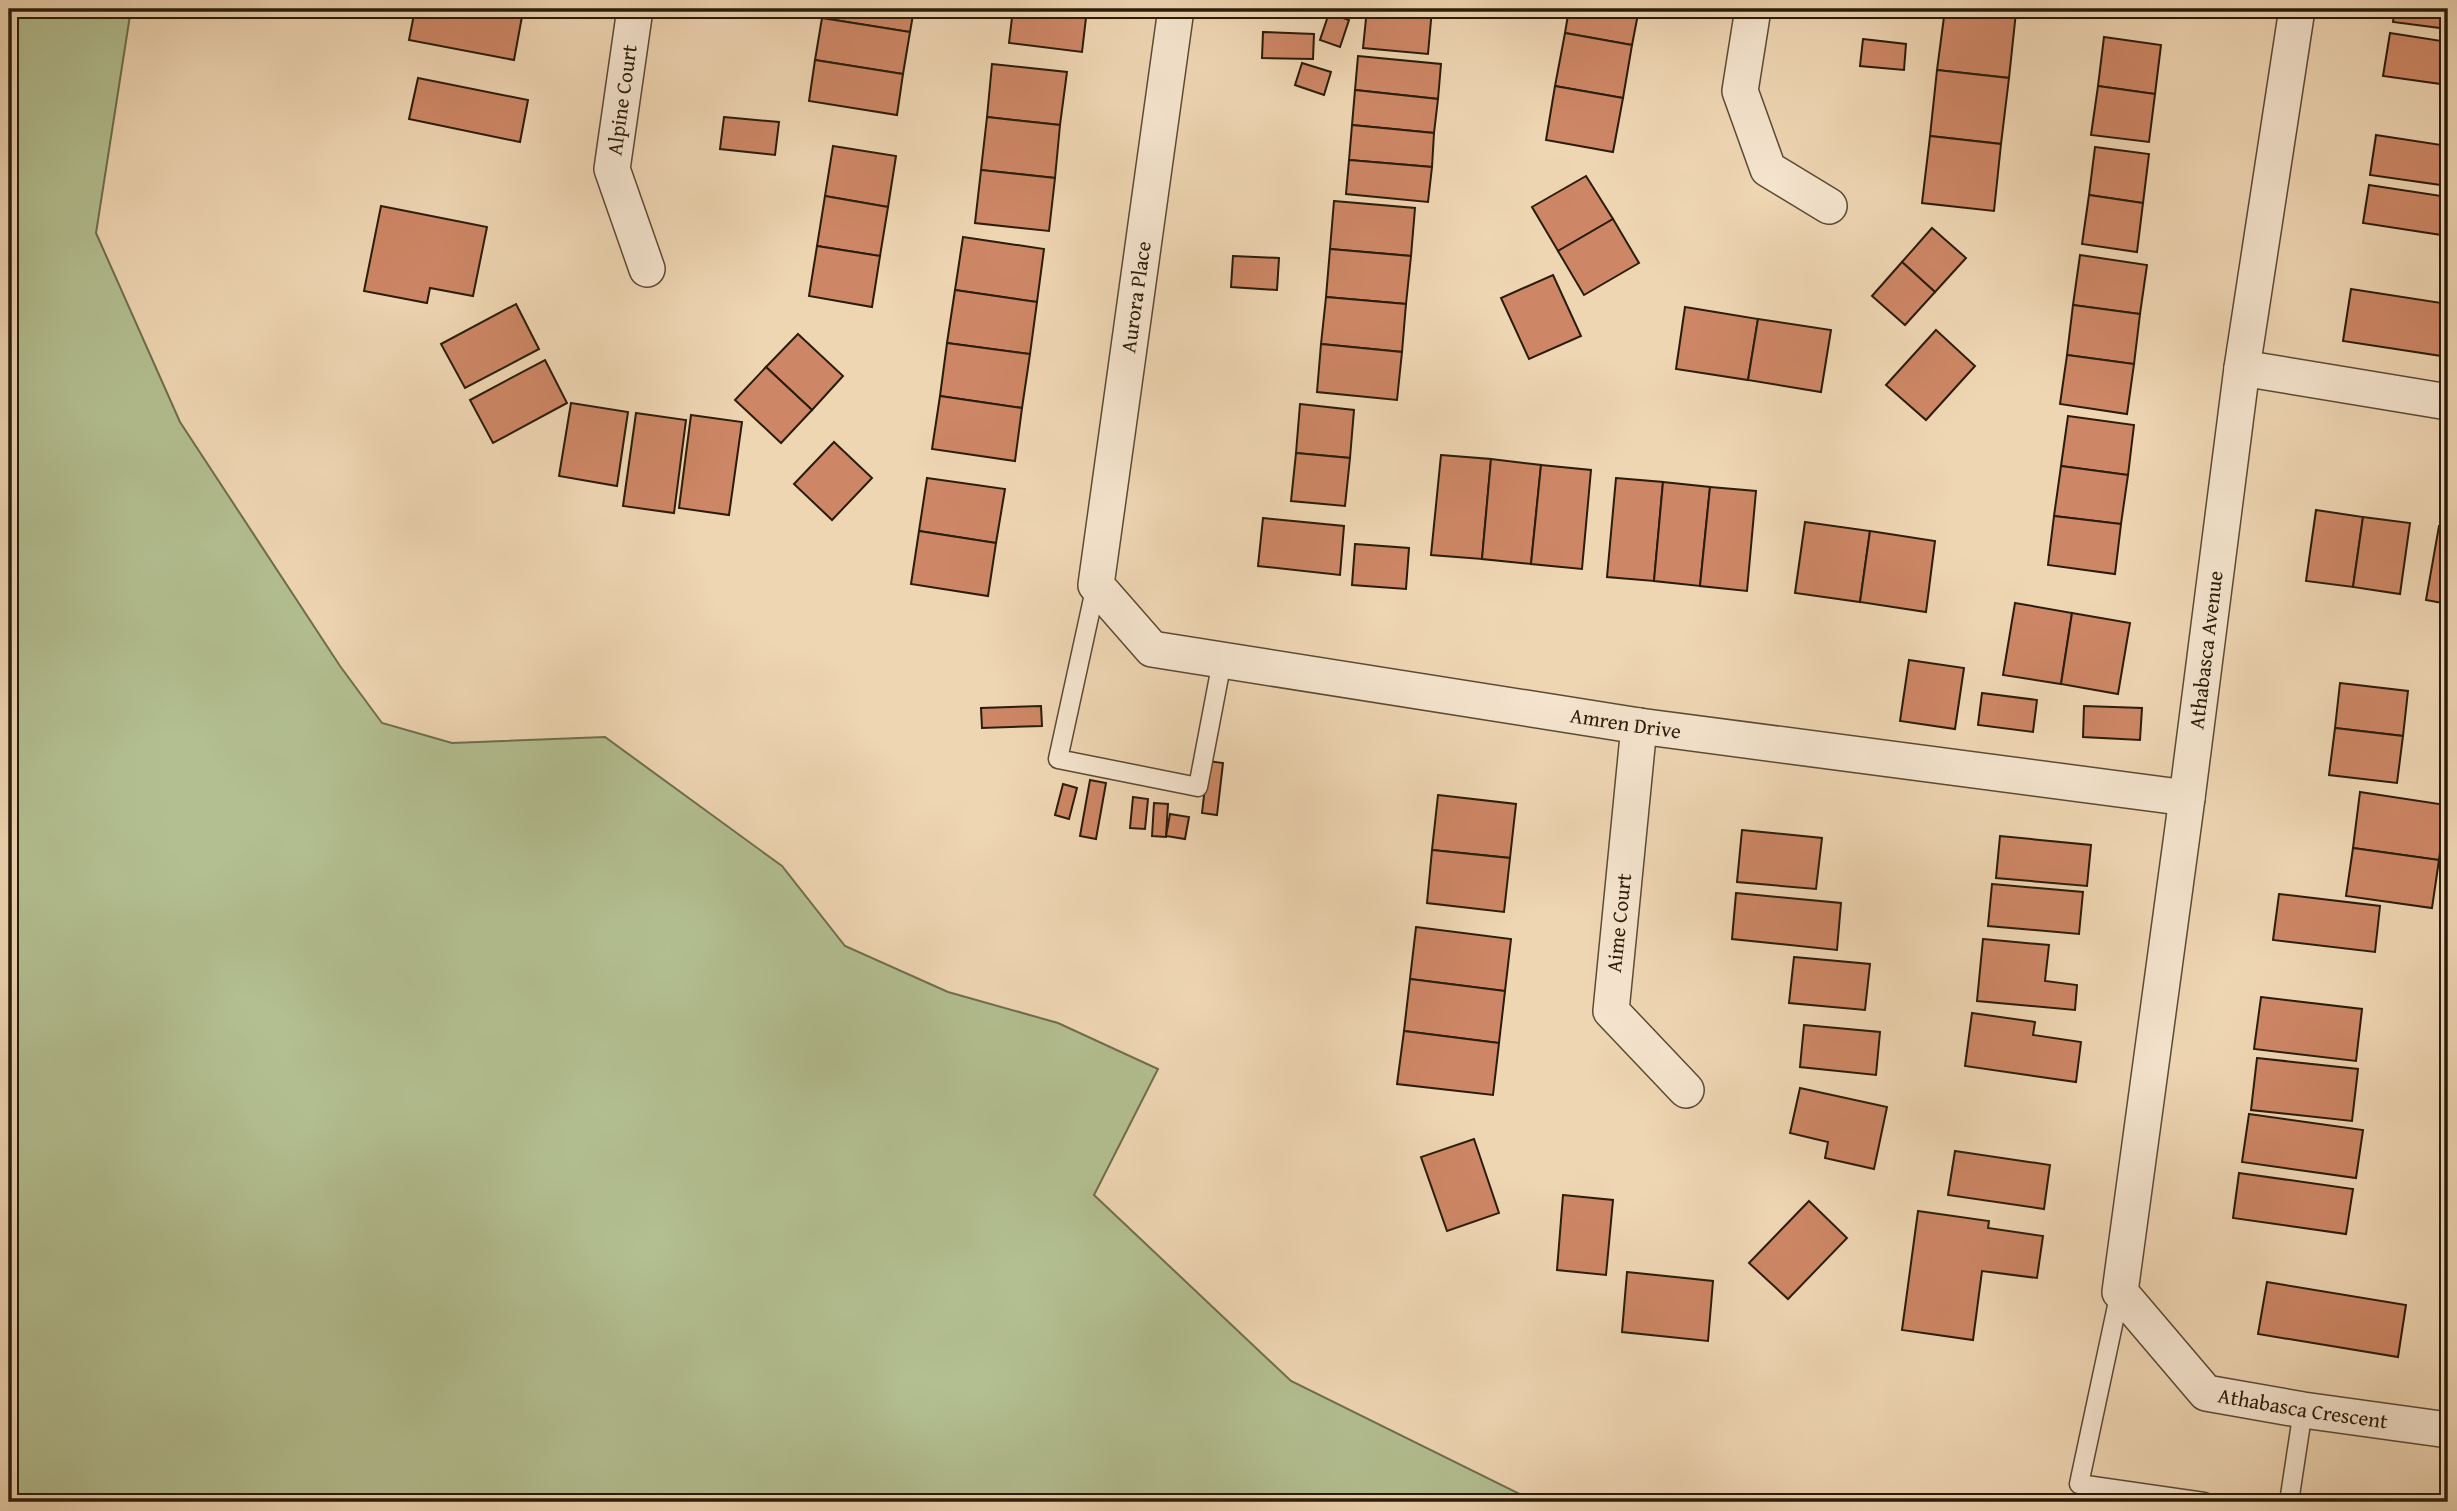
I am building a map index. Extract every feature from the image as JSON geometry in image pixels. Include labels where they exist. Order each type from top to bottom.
[{"type":"street","name":"Alpine Court","points":[[635,9],[612,169],[647,269]]},
{"type":"street","name":"Aurora Place","points":[[1096,584],[1176,9]]},
{"type":"street","points":[[1753,9],[1740,91],[1768,169],[1829,206]]},
{"type":"street","name":"Athabasca Avenue","points":[[2120,1292],[2242,368],[2297,9]]},
{"type":"street","points":[[2242,368],[2448,402]]},
{"type":"street","name":"Amren Drive","points":[[1096,584],[1152,649],[1639,726],[2187,798]]},
{"type":"street","name":"Aime Court","points":[[1639,726],[1611,1011],[1686,1090]]},
{"type":"street","name":"Athabasca Crescent","points":[[2120,1292],[2206,1393],[2303,1410],[2448,1430]]},
{"type":"lane","points":[[1096,584],[1058,759],[1198,787],[1222,661]]},
{"type":"lane","points":[[2120,1292],[2079,1484],[2204,1502]]},
{"type":"lane","points":[[2289,1502],[2303,1410]]},
{"type":"green space","points":[[9,9],[131,9],[96,233],[180,422],[340,666],[382,723],[452,743],[605,737],[782,866],[845,946],[948,992],[1058,1023],[1158,1069],[1094,1195],[1291,1381],[1536,1502],[9,1502]]},
{"type":"building","points":[[415,9],[523,11],[514,60],[409,40]]},
{"type":"building","points":[[823,9],[914,9],[910,32],[822,18]]},
{"type":"building","points":[[1013,9],[1087,9],[1082,52],[1009,43]]},
{"type":"building","points":[[1367,9],[1432,9],[1428,54],[1363,48]]},
{"type":"building","points":[[1569,9],[1639,9],[1632,45],[1565,33]]},
{"type":"building","points":[[1945,9],[2016,12],[2009,78],[1937,70]]},
{"type":"building","points":[[2395,9],[2448,9],[2448,29],[2393,22]]},
{"type":"building","points":[[1329,13],[1349,20],[1340,47],[1320,40]]},
{"type":"building","points":[[822,18],[910,32],[903,74],[815,60]]},
{"type":"building","points":[[1263,32],[1314,34],[1313,59],[1262,58]]},
{"type":"building","points":[[1565,33],[1632,45],[1623,98],[1555,86]]},
{"type":"building","points":[[2390,33],[2448,42],[2448,85],[2383,76]]},
{"type":"building","points":[[2104,37],[2161,45],[2155,94],[2098,86]]},
{"type":"building","points":[[1863,39],[1906,44],[1904,70],[1860,66]]},
{"type":"building","points":[[1358,56],[1441,64],[1438,99],[1355,90]]},
{"type":"building","points":[[815,60],[903,74],[897,115],[809,101]]},
{"type":"building","points":[[1302,63],[1331,72],[1324,95],[1295,85]]},
{"type":"building","points":[[992,64],[1067,72],[1060,125],[987,117]]},
{"type":"building","points":[[1937,70],[2009,78],[2001,144],[1930,136]]},
{"type":"building","points":[[418,78],[528,100],[520,142],[409,119]]},
{"type":"building","points":[[1555,86],[1623,98],[1613,152],[1546,140]]},
{"type":"building","points":[[2098,86],[2155,94],[2149,142],[2091,135]]},
{"type":"building","points":[[1355,90],[1438,99],[1434,133],[1352,125]]},
{"type":"building","points":[[724,117],[779,122],[775,155],[720,149]]},
{"type":"building","points":[[987,117],[1060,125],[1055,178],[981,170]]},
{"type":"building","points":[[1352,125],[1434,133],[1432,167],[1349,160]]},
{"type":"building","points":[[2376,135],[2448,146],[2448,186],[2370,175]]},
{"type":"building","points":[[1930,136],[2001,144],[1994,211],[1922,203]]},
{"type":"building","points":[[833,146],[896,156],[888,207],[825,196]]},
{"type":"building","points":[[2095,147],[2149,154],[2143,203],[2089,195]]},
{"type":"building","points":[[1349,160],[1432,167],[1428,202],[1346,194]]},
{"type":"building","points":[[981,170],[1055,178],[1049,231],[975,223]]},
{"type":"building","points":[[1586,176],[1613,219],[1558,251],[1532,207]]},
{"type":"building","points":[[2369,185],[2448,197],[2448,236],[2363,223]]},
{"type":"building","points":[[2089,195],[2143,203],[2137,252],[2082,244]]},
{"type":"building","points":[[825,196],[888,207],[880,256],[817,246]]},
{"type":"building","points":[[1334,201],[1415,208],[1411,256],[1330,249]]},
{"type":"building","points":[[381,206],[487,227],[473,296],[430,288],[427,303],[364,291]]},
{"type":"building","points":[[1613,219],[1639,263],[1584,295],[1558,251]]},
{"type":"building","points":[[1932,228],[1966,258],[1935,292],[1902,262]]},
{"type":"building","points":[[963,237],[1044,249],[1037,302],[955,290]]},
{"type":"building","points":[[817,246],[880,256],[872,307],[809,296]]},
{"type":"building","points":[[1330,249],[1411,256],[1406,304],[1326,297]]},
{"type":"building","points":[[2080,255],[2147,265],[2140,314],[2073,305]]},
{"type":"building","points":[[1233,256],[1279,258],[1277,290],[1231,287]]},
{"type":"building","points":[[1902,262],[1935,292],[1905,325],[1872,296]]},
{"type":"building","points":[[1553,275],[1581,336],[1529,359],[1501,298]]},
{"type":"building","points":[[2351,289],[2448,304],[2448,357],[2343,341]]},
{"type":"building","points":[[955,290],[1037,302],[1030,354],[947,343]]},
{"type":"building","points":[[1326,297],[1406,304],[1402,352],[1321,344]]},
{"type":"building","points":[[516,304],[539,349],[465,388],[441,344]]},
{"type":"building","points":[[2073,305],[2140,314],[2134,364],[2067,355]]},
{"type":"building","points":[[1685,307],[1758,319],[1748,380],[1676,369]]},
{"type":"building","points":[[1758,319],[1831,330],[1821,392],[1748,380]]},
{"type":"building","points":[[1936,330],[1975,366],[1926,420],[1886,385]]},
{"type":"building","points":[[798,334],[843,376],[812,410],[766,367]]},
{"type":"building","points":[[947,343],[1030,354],[1022,408],[940,396]]},
{"type":"building","points":[[1321,344],[1402,352],[1397,400],[1317,392]]},
{"type":"building","points":[[2067,355],[2134,364],[2127,414],[2060,404]]},
{"type":"building","points":[[545,360],[567,403],[493,443],[470,400]]},
{"type":"building","points":[[766,367],[812,410],[781,443],[735,400]]},
{"type":"building","points":[[940,396],[1022,408],[1015,461],[932,449]]},
{"type":"building","points":[[571,403],[628,412],[617,486],[559,476]]},
{"type":"building","points":[[1300,404],[1354,410],[1350,458],[1296,453]]},
{"type":"building","points":[[636,413],[686,420],[674,513],[623,506]]},
{"type":"building","points":[[691,415],[742,422],[729,515],[679,508]]},
{"type":"building","points":[[2068,416],[2134,425],[2128,475],[2061,466]]},
{"type":"building","points":[[834,442],[872,478],[832,520],[794,484]]},
{"type":"building","points":[[1296,453],[1350,458],[1345,506],[1291,501]]},
{"type":"building","points":[[1441,455],[1491,459],[1482,559],[1431,555]]},
{"type":"building","points":[[1491,459],[1541,465],[1531,564],[1482,559]]},
{"type":"building","points":[[1541,465],[1591,470],[1582,569],[1531,564]]},
{"type":"building","points":[[2061,466],[2128,475],[2121,524],[2054,516]]},
{"type":"building","points":[[927,478],[1005,489],[996,543],[919,531]]},
{"type":"building","points":[[1616,478],[1663,482],[1654,581],[1607,577]]},
{"type":"building","points":[[1663,482],[1710,487],[1700,586],[1654,581]]},
{"type":"building","points":[[1710,487],[1756,491],[1747,591],[1700,586]]},
{"type":"building","points":[[2316,510],[2363,517],[2353,587],[2306,581]]},
{"type":"building","points":[[2054,516],[2121,524],[2115,574],[2048,565]]},
{"type":"building","points":[[2363,517],[2410,523],[2400,594],[2353,587]]},
{"type":"building","points":[[1263,518],[1344,526],[1340,575],[1258,566]]},
{"type":"building","points":[[1805,522],[1870,531],[1860,602],[1795,593]]},
{"type":"building","points":[[2439,526],[2448,527],[2448,604],[2426,600]]},
{"type":"building","points":[[919,531],[996,543],[988,596],[911,584]]},
{"type":"building","points":[[1870,531],[1935,541],[1926,612],[1860,602]]},
{"type":"building","points":[[1355,544],[1409,548],[1406,589],[1352,585]]},
{"type":"building","points":[[2015,603],[2072,613],[2061,684],[2003,675]]},
{"type":"building","points":[[2072,613],[2130,623],[2118,694],[2061,684]]},
{"type":"building","points":[[1909,660],[1964,668],[1955,729],[1900,721]]},
{"type":"building","points":[[2340,683],[2408,691],[2403,736],[2335,728]]},
{"type":"building","points":[[1982,693],[2037,700],[2033,732],[1978,725]]},
{"type":"building","points":[[1041,706],[1042,726],[982,728],[981,708]]},
{"type":"building","points":[[2084,706],[2142,708],[2140,740],[2083,737]]},
{"type":"building","points":[[2335,728],[2403,736],[2397,783],[2329,775]]},
{"type":"building","points":[[1208,761],[1223,763],[1217,815],[1202,813]]},
{"type":"building","points":[[1090,780],[1106,783],[1096,839],[1080,836]]},
{"type":"building","points":[[1063,784],[1077,788],[1069,819],[1055,815]]},
{"type":"building","points":[[2360,792],[2446,805],[2439,860],[2353,848]]},
{"type":"building","points":[[1438,795],[1516,804],[1510,858],[1432,850]]},
{"type":"building","points":[[1133,797],[1148,799],[1145,829],[1130,828]]},
{"type":"building","points":[[1154,803],[1168,804],[1166,837],[1152,836]]},
{"type":"building","points":[[1170,814],[1189,817],[1185,839],[1166,836]]},
{"type":"building","points":[[1742,830],[1822,838],[1816,889],[1737,882]]},
{"type":"building","points":[[2000,836],[2091,845],[2087,886],[1996,878]]},
{"type":"building","points":[[2353,848],[2439,860],[2432,908],[2346,896]]},
{"type":"building","points":[[1432,850],[1510,858],[1504,912],[1427,903]]},
{"type":"building","points":[[1992,884],[2083,892],[2079,934],[1988,926]]},
{"type":"building","points":[[1736,893],[1841,903],[1837,950],[1732,939]]},
{"type":"building","points":[[2279,894],[2380,906],[2375,952],[2273,940]]},
{"type":"building","points":[[1416,927],[1511,939],[1505,991],[1410,979]]},
{"type":"building","points":[[1983,939],[2049,945],[2045,981],[2077,985],[2075,1010],[1977,1001]]},
{"type":"building","points":[[1794,957],[1870,964],[1865,1010],[1789,1003]]},
{"type":"building","points":[[1410,979],[1505,991],[1499,1043],[1404,1031]]},
{"type":"building","points":[[2261,997],[2362,1009],[2356,1061],[2254,1049]]},
{"type":"building","points":[[1972,1013],[2035,1022],[2033,1035],[2081,1042],[2076,1082],[1965,1066]]},
{"type":"building","points":[[1804,1025],[1880,1032],[1876,1075],[1800,1067]]},
{"type":"building","points":[[1404,1031],[1499,1043],[1493,1095],[1397,1084]]},
{"type":"building","points":[[2257,1058],[2358,1069],[2352,1121],[2251,1110]]},
{"type":"building","points":[[1800,1088],[1887,1107],[1874,1169],[1825,1158],[1828,1142],[1790,1133]]},
{"type":"building","points":[[2249,1114],[2363,1130],[2356,1178],[2242,1162]]},
{"type":"building","points":[[1474,1139],[1499,1213],[1447,1231],[1421,1157]]},
{"type":"building","points":[[1955,1151],[2050,1165],[2044,1209],[1948,1195]]},
{"type":"building","points":[[2239,1173],[2353,1189],[2346,1234],[2233,1218]]},
{"type":"building","points":[[1563,1195],[1613,1200],[1606,1275],[1557,1270]]},
{"type":"building","points":[[1809,1201],[1847,1238],[1788,1299],[1749,1263]]},
{"type":"building","points":[[1918,1211],[1989,1221],[1988,1228],[2043,1236],[2037,1278],[1982,1271],[1973,1340],[1902,1330]]},
{"type":"building","points":[[1627,1272],[1713,1281],[1708,1341],[1622,1332]]},
{"type":"building","points":[[2267,1282],[2406,1305],[2398,1357],[2258,1334]]}]
